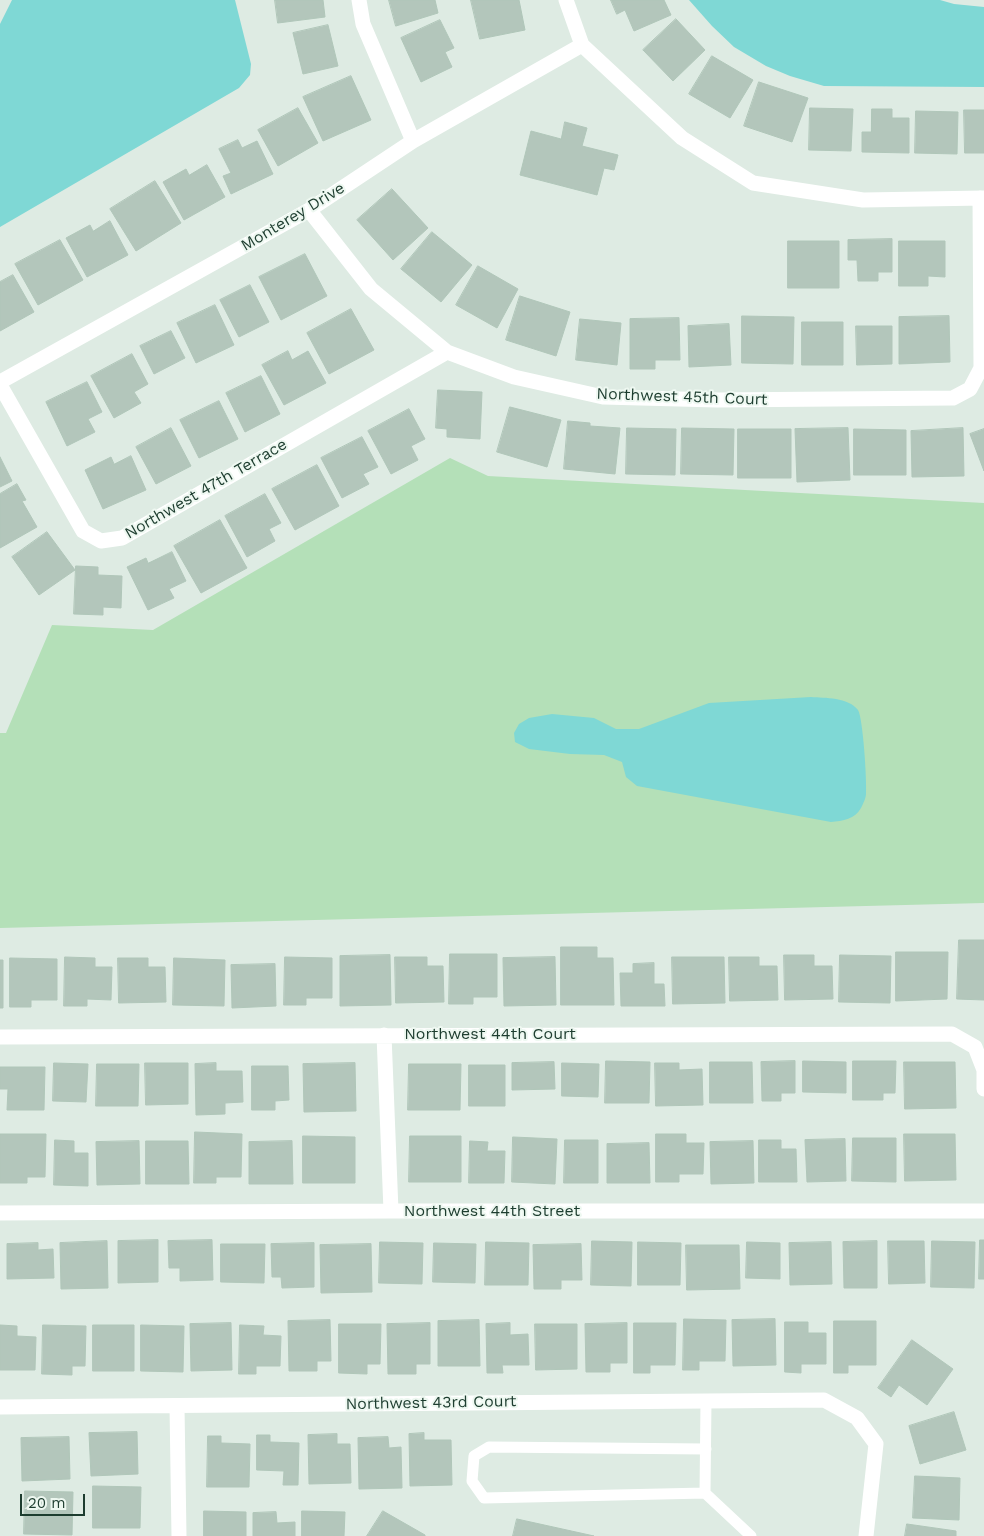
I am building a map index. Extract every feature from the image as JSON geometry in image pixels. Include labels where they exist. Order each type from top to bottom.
[{"type":"street","points":[[360,0],[363,24],[413,141]]},
{"type":"street","points":[[566,0],[582,45],[682,138],[753,183],[863,200],[982,198]]},
{"type":"street","name":"Monterey Drive","points":[[0,383],[310,210],[413,141],[582,45]]},
{"type":"street","name":"Northwest 45th Court","points":[[310,210],[371,289],[446,352],[514,377],[603,397],[717,400],[952,398],[970,389],[981,368],[982,198]]},
{"type":"street","name":"Northwest 47th Terrace","points":[[0,383],[84,531],[101,541],[122,538],[446,352]]},
{"type":"street","name":"Northwest 44th Court","points":[[0,1037],[952,1034],[976,1047],[984,1070],[984,1089]]},
{"type":"street","points":[[384,1035],[391,1211]]},
{"type":"street","name":"Northwest 44th Street","points":[[0,1214],[391,1211],[984,1211]]},
{"type":"street","name":"Northwest 43rd Court","points":[[0,1407],[824,1400],[858,1418],[876,1444],[866,1536]]},
{"type":"street","points":[[177,1406],[179,1536]]},
{"type":"lane","points":[[706,1401],[706,1493]]},
{"type":"lane","points":[[706,1449],[489,1447],[474,1456],[472,1481],[484,1498],[706,1493],[751,1536]]},
{"type":"green space","points":[[450,458],[488,476],[984,503],[984,903],[0,928],[0,733],[6,733],[52,625],[153,630]]},
{"type":"water","points":[[12,0],[235,0],[251,64],[250,75],[239,88],[0,227],[0,24]]},
{"type":"water","points":[[689,0],[940,0],[954,4],[984,7],[984,87],[824,86],[790,76],[766,66],[734,47]]},
{"type":"water","points":[[811,697],[842,700],[854,706],[860,715],[866,796],[858,812],[844,820],[831,822],[637,786],[626,777],[622,762],[604,755],[570,754],[529,749],[515,742],[514,733],[519,724],[529,718],[552,714],[594,718],[616,729],[639,729],[709,703]]},
{"type":"building","points":[[275,0],[323,0],[325,17],[278,23]]},
{"type":"building","points":[[389,0],[435,0],[438,13],[396,26]]},
{"type":"building","points":[[471,0],[519,0],[525,30],[480,39]]},
{"type":"building","points":[[611,0],[664,0],[671,15],[634,31],[625,10],[617,14]]},
{"type":"building","points":[[676,19],[705,50],[673,81],[643,50]]},
{"type":"building","points":[[440,20],[454,48],[445,52],[452,67],[421,82],[401,38]]},
{"type":"building","points":[[328,25],[338,66],[303,74],[293,33]]},
{"type":"building","points":[[712,56],[753,80],[730,118],[689,94]]},
{"type":"building","points":[[351,76],[371,120],[323,141],[303,97]]},
{"type":"building","points":[[759,82],[808,98],[792,142],[744,126]]},
{"type":"building","points":[[298,108],[318,143],[278,166],[258,130]]},
{"type":"building","points":[[810,108],[853,109],[851,151],[809,150]]},
{"type":"building","points":[[872,109],[892,109],[892,118],[909,118],[909,153],[862,152],[862,132],[871,132]]},
{"type":"building","points":[[964,110],[984,110],[984,153],[965,153]]},
{"type":"building","points":[[916,111],[958,112],[957,154],[915,153]]},
{"type":"building","points":[[565,122],[587,128],[582,146],[618,155],[614,170],[604,168],[597,195],[520,175],[531,131],[561,139]]},
{"type":"building","points":[[238,140],[242,148],[257,141],[273,174],[231,194],[223,176],[231,173],[219,149]]},
{"type":"building","points":[[207,165],[225,197],[184,220],[163,182],[186,169],[189,175]]},
{"type":"building","points":[[155,181],[181,223],[136,251],[110,209]]},
{"type":"building","points":[[392,189],[428,228],[393,260],[357,220]]},
{"type":"building","points":[[110,221],[128,255],[87,277],[66,238],[90,225],[93,231]]},
{"type":"building","points":[[432,232],[472,265],[441,302],[401,269]]},
{"type":"building","points":[[892,239],[892,272],[878,272],[878,281],[858,281],[857,260],[848,260],[848,240]]},
{"type":"building","points":[[60,240],[83,280],[38,305],[15,264]]},
{"type":"building","points":[[788,241],[839,241],[839,288],[788,288]]},
{"type":"building","points":[[899,241],[945,241],[945,277],[928,276],[928,286],[899,286]]},
{"type":"building","points":[[305,254],[327,296],[281,320],[259,277]]},
{"type":"building","points":[[478,266],[518,289],[497,328],[456,305]]},
{"type":"building","points":[[13,275],[34,312],[0,331],[0,282]]},
{"type":"building","points":[[250,285],[269,322],[239,337],[220,300]]},
{"type":"building","points":[[520,296],[570,312],[556,356],[506,340]]},
{"type":"building","points":[[215,305],[234,345],[196,363],[177,323]]},
{"type":"building","points":[[351,309],[374,350],[329,374],[307,333]]},
{"type":"building","points":[[742,316],[794,317],[793,364],[742,363]]},
{"type":"building","points":[[949,316],[950,362],[899,364],[899,317]]},
{"type":"building","points":[[679,318],[680,360],[655,360],[655,369],[630,369],[630,319]]},
{"type":"building","points":[[580,319],[621,323],[617,365],[576,360]]},
{"type":"building","points":[[802,322],[843,322],[843,365],[802,365]]},
{"type":"building","points":[[729,324],[731,365],[689,367],[688,326]]},
{"type":"building","points":[[856,326],[892,326],[892,364],[857,365]]},
{"type":"building","points":[[171,331],[185,358],[154,374],[140,346]]},
{"type":"building","points":[[288,351],[292,360],[308,351],[326,383],[284,405],[262,365]]},
{"type":"building","points":[[132,354],[148,384],[134,392],[141,403],[114,418],[91,376]]},
{"type":"building","points":[[261,376],[280,414],[245,432],[226,393]]},
{"type":"building","points":[[87,382],[102,412],[88,419],[95,432],[67,446],[46,402]]},
{"type":"building","points":[[438,390],[482,392],[480,439],[447,437],[447,429],[436,428]]},
{"type":"building","points":[[219,401],[238,439],[199,458],[180,420]]},
{"type":"building","points":[[510,407],[561,420],[547,467],[497,452]]},
{"type":"building","points":[[409,409],[425,439],[411,446],[418,460],[391,474],[368,431]]},
{"type":"building","points":[[568,421],[590,423],[590,426],[620,428],[615,474],[564,469]]},
{"type":"building","points":[[171,428],[191,466],[156,484],[136,447]]},
{"type":"building","points":[[627,428],[676,429],[675,475],[626,474]]},
{"type":"building","points":[[682,428],[734,429],[733,475],[681,474]]},
{"type":"building","points":[[848,428],[850,480],[797,482],[795,429]]},
{"type":"building","points":[[963,428],[964,476],[912,477],[911,431]]},
{"type":"building","points":[[738,429],[791,429],[791,478],[738,478]]},
{"type":"building","points":[[854,429],[906,430],[906,475],[854,475]]},
{"type":"building","points":[[984,429],[984,471],[970,434]]},
{"type":"building","points":[[362,437],[378,467],[363,474],[369,484],[342,498],[321,458]]},
{"type":"building","points":[[131,456],[146,490],[103,509],[85,470],[111,457],[114,464]]},
{"type":"building","points":[[0,457],[12,481],[0,487]]},
{"type":"building","points":[[317,465],[339,506],[295,530],[272,489]]},
{"type":"building","points":[[17,484],[26,500],[22,501],[37,527],[0,548],[0,494]]},
{"type":"building","points":[[265,494],[281,523],[269,529],[275,541],[247,557],[225,516]]},
{"type":"building","points":[[220,520],[247,568],[201,593],[174,546]]},
{"type":"building","points":[[47,532],[75,570],[39,595],[12,557]]},
{"type":"building","points":[[172,552],[186,581],[169,589],[174,598],[148,610],[127,567],[146,558],[148,563]]},
{"type":"building","points":[[76,566],[98,567],[98,575],[122,576],[121,608],[103,607],[103,615],[74,614]]},
{"type":"building","points":[[959,940],[984,940],[984,1000],[957,999]]},
{"type":"building","points":[[561,947],[597,947],[597,958],[613,958],[614,1005],[561,1005]]},
{"type":"building","points":[[896,952],[948,952],[947,999],[896,1001]]},
{"type":"building","points":[[450,954],[497,954],[497,997],[473,997],[473,1004],[449,1004]]},
{"type":"building","points":[[390,955],[391,1005],[340,1006],[340,956]]},
{"type":"building","points":[[784,955],[814,955],[814,966],[832,966],[833,999],[785,1000]]},
{"type":"building","points":[[840,955],[891,956],[890,1003],[839,1002]]},
{"type":"building","points":[[65,957],[95,958],[95,967],[112,967],[111,1000],[87,999],[87,1006],[64,1006]]},
{"type":"building","points":[[285,957],[332,958],[332,998],[306,998],[306,1005],[284,1005]]},
{"type":"building","points":[[395,957],[427,957],[427,966],[443,966],[444,1002],[396,1003]]},
{"type":"building","points":[[555,957],[556,1005],[504,1006],[503,958]]},
{"type":"building","points":[[672,957],[724,957],[725,1003],[673,1004]]},
{"type":"building","points":[[729,957],[759,957],[759,966],[777,966],[778,1000],[730,1001]]},
{"type":"building","points":[[10,958],[57,959],[57,1000],[31,1000],[31,1007],[10,1007]]},
{"type":"building","points":[[118,958],[148,958],[148,967],[165,967],[166,1002],[119,1003]]},
{"type":"building","points":[[174,958],[225,960],[224,1006],[173,1005]]},
{"type":"building","points":[[0,960],[3,960],[3,1008],[0,1008]]},
{"type":"building","points":[[654,963],[654,984],[664,984],[665,1006],[621,1006],[620,973],[633,973],[633,964]]},
{"type":"building","points":[[275,964],[276,1006],[232,1008],[231,965]]},
{"type":"building","points":[[606,1061],[650,1062],[649,1103],[605,1103]]},
{"type":"building","points":[[795,1061],[795,1093],[781,1093],[781,1101],[762,1101],[761,1062]]},
{"type":"building","points":[[803,1061],[846,1062],[846,1093],[803,1092]]},
{"type":"building","points":[[853,1061],[896,1061],[895,1093],[883,1093],[883,1100],[853,1100]]},
{"type":"building","points":[[554,1062],[555,1089],[512,1090],[512,1063]]},
{"type":"building","points":[[710,1062],[752,1062],[753,1103],[710,1103]]},
{"type":"building","points":[[904,1062],[955,1062],[956,1108],[905,1109]]},
{"type":"building","points":[[54,1063],[88,1064],[86,1102],[53,1101]]},
{"type":"building","points":[[145,1063],[188,1063],[188,1104],[146,1105]]},
{"type":"building","points":[[216,1063],[216,1071],[242,1071],[243,1102],[225,1103],[225,1114],[196,1115],[195,1064]]},
{"type":"building","points":[[355,1063],[356,1111],[304,1112],[303,1064]]},
{"type":"building","points":[[562,1063],[599,1064],[598,1097],[562,1096]]},
{"type":"building","points":[[655,1063],[679,1063],[679,1070],[702,1069],[703,1105],[656,1106]]},
{"type":"building","points":[[97,1064],[139,1064],[138,1106],[96,1106]]},
{"type":"building","points":[[409,1064],[461,1064],[460,1110],[408,1110]]},
{"type":"building","points":[[469,1065],[505,1065],[505,1106],[469,1106]]},
{"type":"building","points":[[252,1066],[288,1066],[289,1100],[275,1101],[275,1110],[252,1110]]},
{"type":"building","points":[[0,1067],[45,1067],[44,1110],[7,1110],[8,1089],[0,1089]]},
{"type":"building","points":[[195,1132],[242,1134],[241,1177],[216,1177],[216,1183],[194,1183]]},
{"type":"building","points":[[0,1134],[46,1134],[45,1177],[27,1177],[27,1183],[0,1183]]},
{"type":"building","points":[[656,1134],[686,1134],[686,1143],[704,1143],[703,1174],[679,1174],[679,1182],[656,1182]]},
{"type":"building","points":[[904,1134],[955,1134],[956,1180],[905,1181]]},
{"type":"building","points":[[303,1136],[355,1137],[355,1183],[303,1183]]},
{"type":"building","points":[[410,1136],[461,1136],[461,1182],[409,1182]]},
{"type":"building","points":[[513,1137],[557,1139],[555,1184],[512,1182]]},
{"type":"building","points":[[853,1138],[896,1138],[896,1182],[852,1181]]},
{"type":"building","points":[[845,1139],[846,1181],[807,1182],[805,1140]]},
{"type":"building","points":[[55,1140],[74,1141],[74,1153],[88,1153],[88,1186],[54,1185]]},
{"type":"building","points":[[565,1140],[598,1140],[598,1183],[564,1183]]},
{"type":"building","points":[[759,1140],[781,1140],[781,1149],[796,1149],[797,1182],[759,1182]]},
{"type":"building","points":[[139,1141],[140,1184],[97,1185],[96,1142]]},
{"type":"building","points":[[146,1141],[188,1141],[189,1184],[146,1184]]},
{"type":"building","points":[[292,1141],[293,1184],[249,1184],[249,1142]]},
{"type":"building","points":[[470,1141],[488,1142],[487,1151],[505,1151],[504,1183],[469,1183]]},
{"type":"building","points":[[753,1141],[754,1183],[711,1184],[710,1142]]},
{"type":"building","points":[[649,1143],[650,1183],[607,1183],[607,1144]]},
{"type":"building","points":[[158,1240],[158,1282],[118,1283],[118,1241]]},
{"type":"building","points":[[212,1240],[213,1280],[180,1281],[180,1268],[169,1268],[168,1241]]},
{"type":"building","points":[[980,1240],[984,1240],[984,1279],[979,1279]]},
{"type":"building","points":[[107,1241],[108,1288],[61,1289],[60,1243]]},
{"type":"building","points":[[592,1241],[632,1242],[631,1286],[591,1285]]},
{"type":"building","points":[[877,1241],[877,1288],[844,1288],[843,1242]]},
{"type":"building","points":[[888,1241],[924,1241],[925,1283],[889,1284]]},
{"type":"building","points":[[932,1241],[975,1242],[974,1288],[931,1287]]},
{"type":"building","points":[[380,1242],[423,1243],[422,1284],[379,1283]]},
{"type":"building","points":[[486,1242],[529,1243],[528,1285],[485,1285]]},
{"type":"building","points":[[638,1242],[681,1243],[680,1285],[638,1285]]},
{"type":"building","points":[[747,1242],[780,1243],[780,1279],[746,1278]]},
{"type":"building","points":[[831,1242],[832,1284],[790,1285],[789,1243]]},
{"type":"building","points":[[38,1243],[38,1250],[53,1249],[54,1278],[7,1279],[7,1244]]},
{"type":"building","points":[[314,1243],[314,1287],[282,1288],[281,1277],[272,1277],[271,1244]]},
{"type":"building","points":[[434,1243],[476,1244],[475,1283],[433,1282]]},
{"type":"building","points":[[221,1244],[265,1244],[264,1283],[221,1282]]},
{"type":"building","points":[[371,1244],[372,1292],[321,1293],[320,1245]]},
{"type":"building","points":[[581,1244],[582,1280],[561,1280],[561,1289],[534,1289],[533,1245]]},
{"type":"building","points":[[686,1245],[739,1245],[740,1289],[687,1290]]},
{"type":"building","points":[[684,1319],[726,1320],[725,1361],[699,1361],[699,1370],[683,1370]]},
{"type":"building","points":[[775,1319],[776,1365],[733,1366],[732,1320]]},
{"type":"building","points":[[330,1320],[331,1361],[317,1361],[317,1371],[289,1371],[288,1321]]},
{"type":"building","points":[[479,1320],[480,1366],[438,1366],[438,1321]]},
{"type":"building","points":[[834,1321],[876,1321],[876,1365],[848,1365],[848,1373],[834,1373]]},
{"type":"building","points":[[785,1322],[808,1322],[808,1333],[826,1333],[826,1364],[801,1364],[801,1373],[785,1372]]},
{"type":"building","points":[[231,1323],[232,1370],[191,1371],[190,1324]]},
{"type":"building","points":[[430,1323],[430,1364],[416,1364],[416,1374],[388,1374],[387,1324]]},
{"type":"building","points":[[510,1323],[510,1335],[528,1334],[529,1365],[502,1365],[503,1373],[487,1373],[486,1324]]},
{"type":"building","points":[[627,1323],[627,1363],[610,1363],[610,1372],[586,1372],[585,1324]]},
{"type":"building","points":[[634,1323],[676,1323],[675,1365],[650,1365],[650,1373],[634,1373]]},
{"type":"building","points":[[339,1324],[381,1324],[380,1364],[367,1364],[367,1374],[339,1373]]},
{"type":"building","points":[[535,1324],[577,1324],[577,1369],[536,1370]]},
{"type":"building","points":[[0,1325],[17,1326],[17,1336],[36,1337],[35,1370],[0,1370]]},
{"type":"building","points":[[43,1325],[86,1326],[85,1366],[72,1366],[72,1375],[42,1374]]},
{"type":"building","points":[[93,1325],[134,1325],[134,1371],[93,1371]]},
{"type":"building","points":[[141,1325],[184,1326],[183,1372],[141,1371]]},
{"type":"building","points":[[240,1325],[264,1326],[263,1335],[281,1336],[280,1366],[256,1366],[256,1374],[239,1374]]},
{"type":"building","points":[[912,1340],[953,1369],[927,1405],[899,1385],[891,1397],[878,1388]]},
{"type":"building","points":[[954,1412],[966,1450],[920,1464],[909,1426]]},
{"type":"building","points":[[137,1432],[138,1474],[91,1476],[89,1433]]},
{"type":"building","points":[[424,1433],[424,1440],[451,1440],[452,1485],[410,1486],[409,1434]]},
{"type":"building","points":[[337,1434],[337,1444],[350,1444],[351,1483],[309,1484],[308,1435]]},
{"type":"building","points":[[257,1435],[270,1435],[270,1442],[299,1443],[298,1485],[283,1485],[284,1471],[257,1470]]},
{"type":"building","points":[[208,1436],[221,1436],[221,1443],[250,1444],[249,1487],[207,1487]]},
{"type":"building","points":[[69,1437],[70,1479],[22,1481],[21,1438]]},
{"type":"building","points":[[388,1437],[389,1448],[401,1447],[402,1488],[359,1489],[358,1438]]},
{"type":"building","points":[[915,1476],[960,1478],[959,1520],[913,1518]]},
{"type":"building","points":[[93,1486],[141,1487],[140,1528],[93,1528]]},
{"type":"building","points":[[25,1491],[73,1492],[72,1535],[24,1534]]},
{"type":"building","points":[[204,1511],[246,1512],[246,1536],[204,1536]]},
{"type":"building","points":[[302,1511],[345,1512],[344,1536],[302,1536]]},
{"type":"building","points":[[383,1511],[425,1535],[425,1536],[367,1536]]},
{"type":"building","points":[[276,1512],[277,1523],[295,1522],[295,1536],[253,1536],[253,1513]]},
{"type":"building","points":[[517,1519],[594,1536],[513,1536]]},
{"type":"building","points":[[907,1524],[956,1531],[956,1536],[905,1536]]}]
